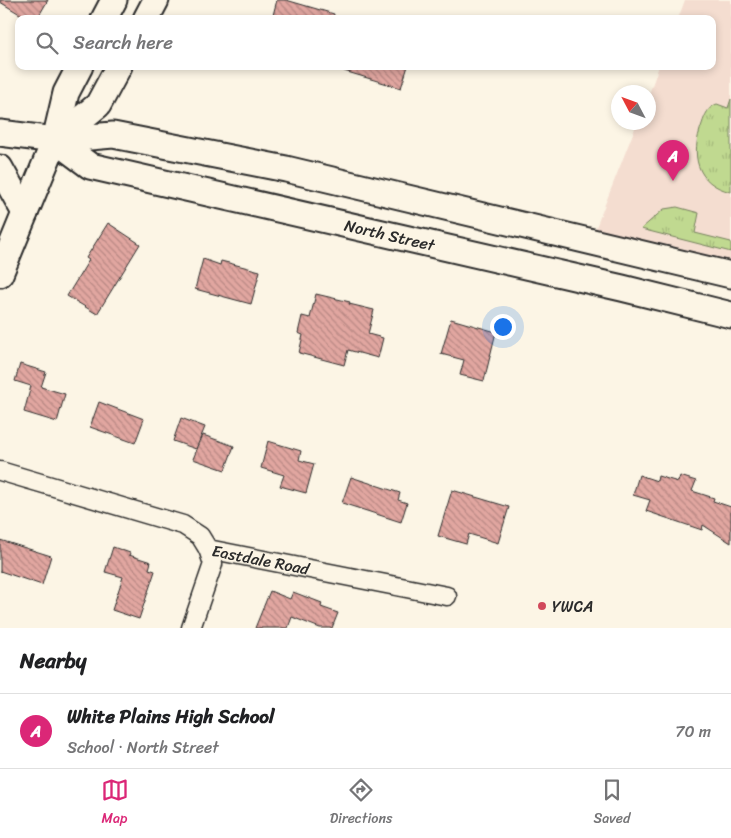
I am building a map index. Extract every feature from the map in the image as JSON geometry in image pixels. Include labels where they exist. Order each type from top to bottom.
[{"type":"main road","points":[[106,15],[114,0]]},
{"type":"main road","points":[[148,15],[156,0]]},
{"type":"main road","points":[[0,274],[55,140],[66,93],[78,70]]},
{"type":"main road","points":[[55,140],[98,105],[118,70]]},
{"type":"main road","name":"North Street","points":[[0,133],[55,140],[113,135],[286,169],[731,275]]},
{"type":"main road","name":"North Street","points":[[55,140],[90,166],[731,315]]},
{"type":"main road","points":[[0,168],[25,213]]},
{"type":"street","name":"Eastdale Road","points":[[0,471],[183,525],[200,536],[208,549],[447,596]]},
{"type":"street","points":[[191,628],[213,564],[208,549]]},
{"type":"shaded area","points":[[685,0],[731,0],[731,275],[591,240],[634,130],[656,130],[656,85],[652,85],[658,70],[716,70],[716,15],[679,15]]},
{"type":"green space","points":[[731,99],[731,192],[719,188],[703,175],[699,167],[697,147],[698,135],[707,112],[717,104],[728,108]]},
{"type":"green space","points":[[677,207],[699,213],[695,233],[731,242],[731,252],[641,229],[664,209]]},
{"type":"building","points":[[0,0],[48,0],[39,15],[21,15],[0,2]]},
{"type":"building","points":[[277,0],[286,0],[334,14],[334,15],[273,15]]},
{"type":"building","points":[[344,70],[407,70],[401,88]]},
{"type":"building","points":[[108,223],[140,244],[97,314],[67,296],[89,260],[86,258]]},
{"type":"building","points":[[203,259],[220,265],[221,261],[260,271],[251,304],[195,289]]},
{"type":"building","points":[[316,294],[374,310],[368,334],[383,338],[378,358],[348,350],[344,365],[299,353],[303,335],[298,333],[302,316],[310,318]]},
{"type":"building","points":[[451,319],[496,332],[484,381],[460,375],[464,360],[441,354]]},
{"type":"building","points":[[20,364],[46,372],[41,387],[65,394],[57,422],[24,412],[31,386],[15,381]]},
{"type":"building","points":[[99,402],[144,419],[135,443],[90,427]]},
{"type":"building","points":[[181,418],[205,427],[196,449],[173,441]]},
{"type":"building","points":[[203,435],[234,446],[225,470],[193,459]]},
{"type":"building","points":[[268,441],[301,451],[299,460],[314,464],[306,493],[280,486],[284,475],[261,468]]},
{"type":"building","points":[[639,475],[657,481],[658,476],[678,482],[680,476],[696,481],[692,491],[714,498],[713,501],[731,507],[731,543],[703,525],[702,530],[646,511],[650,500],[633,495]]},
{"type":"building","points":[[351,477],[400,493],[398,500],[407,503],[401,522],[342,503]]},
{"type":"building","points":[[452,490],[509,507],[498,543],[469,534],[466,544],[438,536]]},
{"type":"building","points":[[0,540],[51,556],[42,585],[0,571]]},
{"type":"building","points":[[113,547],[130,553],[129,555],[151,562],[149,569],[155,571],[139,619],[112,610],[123,577],[105,572]]},
{"type":"building","points":[[270,591],[290,599],[293,592],[322,603],[321,607],[338,613],[332,628],[320,628],[292,617],[288,628],[255,628]]},
{"type":"place","name":"White Plains High School","points":[[673,181]]},
{"type":"place","name":"YWCA","points":[[542,606]]}]
